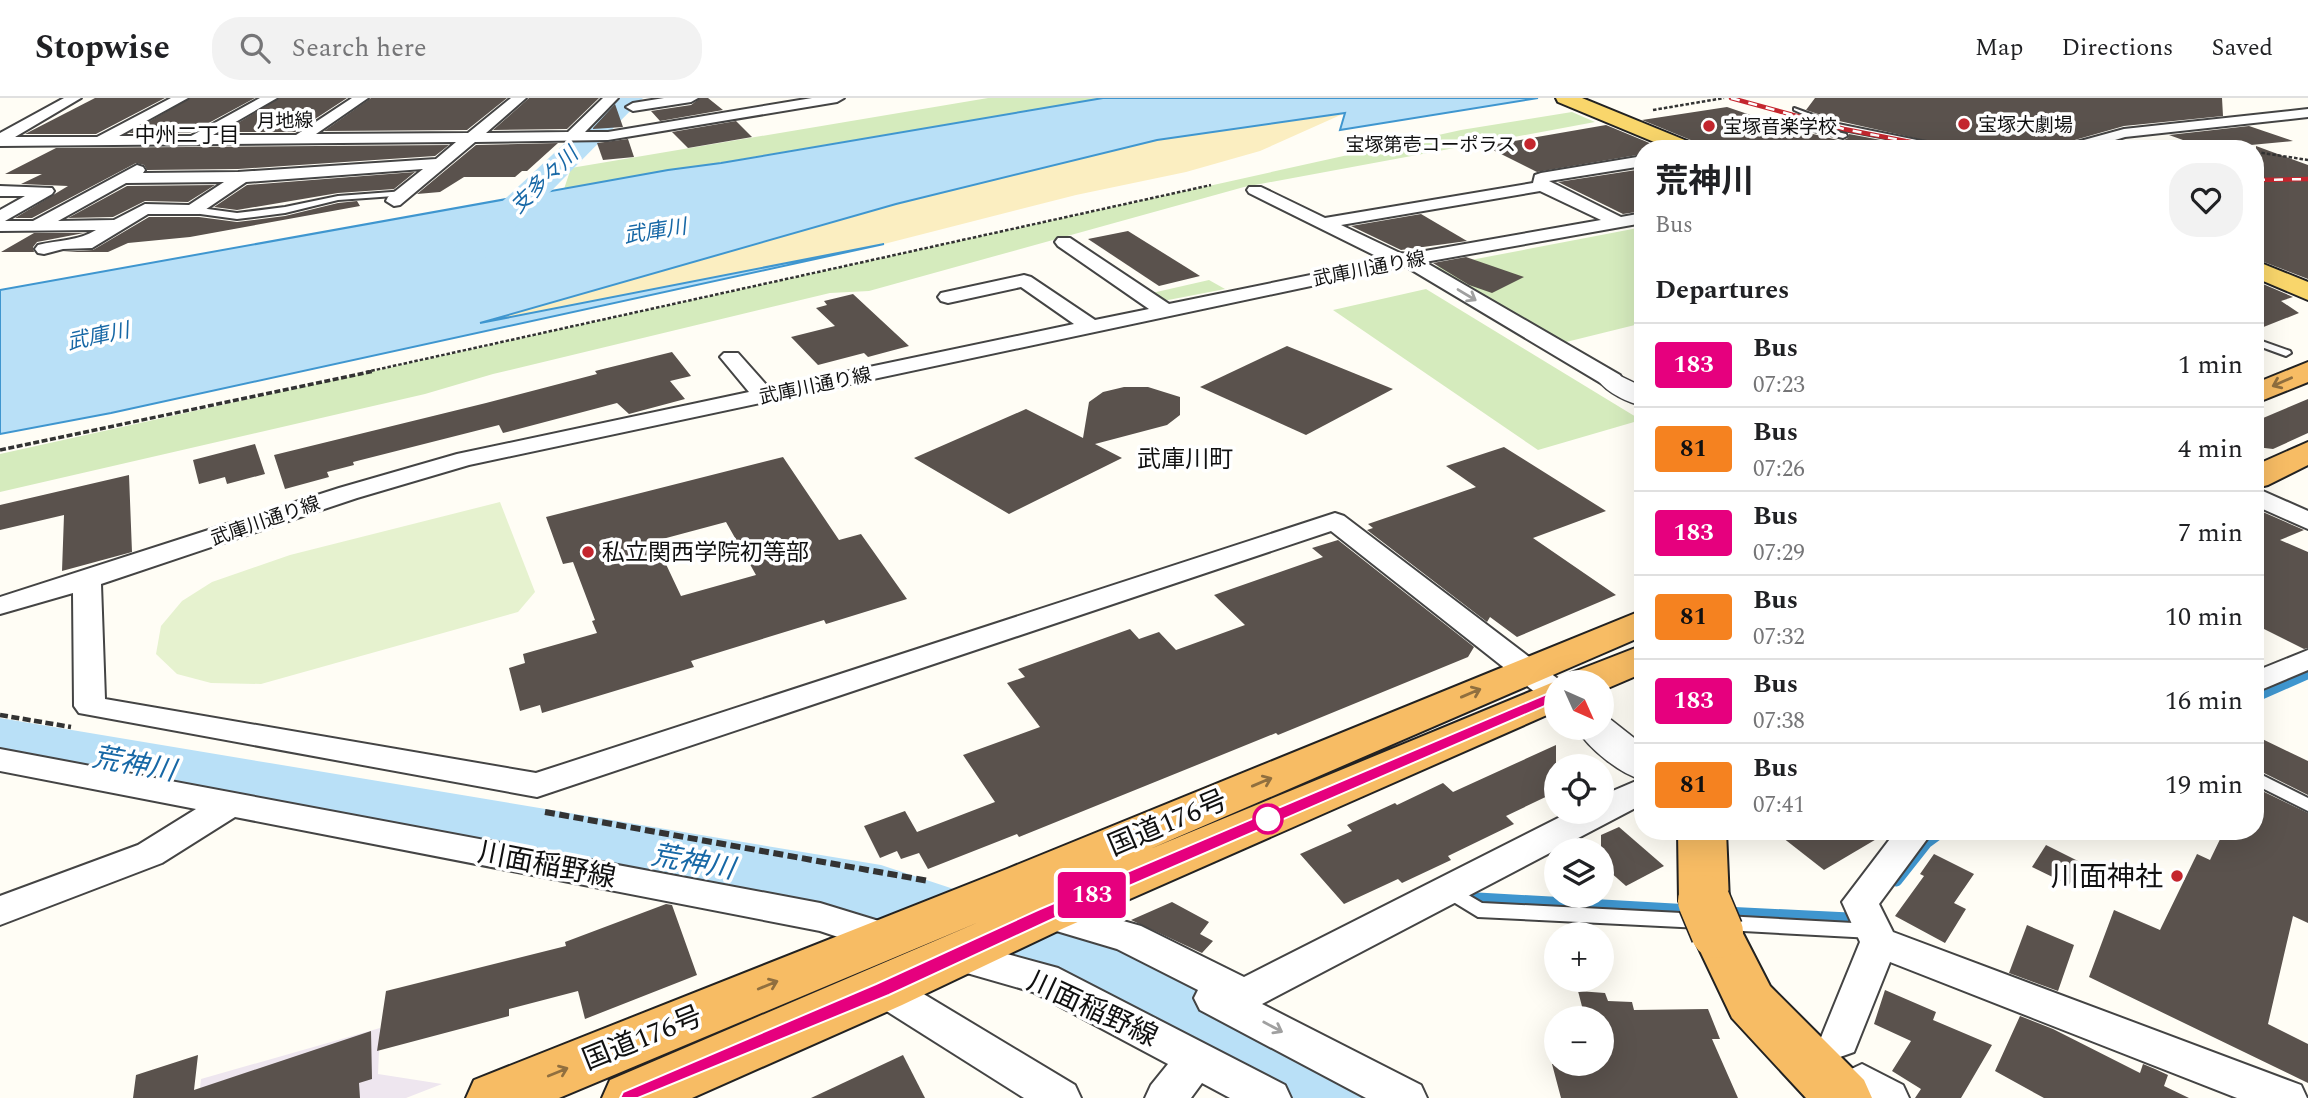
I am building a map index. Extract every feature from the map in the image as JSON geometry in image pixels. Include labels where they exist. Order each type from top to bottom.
[{"type":"highway","points":[[2264,364],[2301,355]]},
{"type":"highway","points":[[2264,387],[2301,355]]},
{"type":"highway","points":[[2264,474],[2308,452]]},
{"type":"highway","name":"国道176号","points":[[1570,670],[1634,628]]},
{"type":"highway","points":[[1614,670],[1634,662]]},
{"type":"highway","name":"国道176号","points":[[495,1098],[891,952],[965,935],[1045,912],[1544,687]]},
{"type":"highway","points":[[1703,840],[1711,916],[1751,1002],[1857,1097]]},
{"type":"highway","name":"国道176号","points":[[631,1098],[891,952]]},
{"type":"main road","points":[[1565,98],[1665,139]]},
{"type":"main road","points":[[2264,273],[2308,292]]},
{"type":"street","points":[[0,141],[74,98]]},
{"type":"street","points":[[98,141],[181,98]]},
{"type":"street","points":[[36,226],[270,98]]},
{"type":"street","points":[[44,249],[62,244],[86,244],[145,209],[193,210],[361,98]]},
{"type":"street","points":[[399,197],[519,98]]},
{"type":"street","points":[[573,137],[611,98]]},
{"type":"street","points":[[604,136],[637,103],[691,98]]},
{"type":"street","points":[[604,136],[837,98]]},
{"type":"street","points":[[2099,140],[2124,133],[2308,113]]},
{"type":"street","points":[[2149,140],[2308,124]]},
{"type":"street","name":"月地線","points":[[0,141],[604,136]]},
{"type":"street","points":[[1659,140],[1665,139]]},
{"type":"street","points":[[1630,145],[1634,144]]},
{"type":"street","points":[[1542,186],[1541,178],[1634,162]]},
{"type":"street","points":[[122,178],[242,177],[440,163]]},
{"type":"street","points":[[1324,223],[1542,186],[1619,222]]},
{"type":"street","points":[[1442,188],[1464,199]]},
{"type":"street","points":[[1255,190],[1395,258],[1408,260],[1634,393]]},
{"type":"street","points":[[0,191],[46,191],[0,217]]},
{"type":"street","name":"武庫川通り線","points":[[0,606],[87,582],[373,483],[465,459],[1408,260],[1634,220]]},
{"type":"street","points":[[0,226],[118,225]]},
{"type":"street","points":[[1064,242],[1164,310]]},
{"type":"street","points":[[948,297],[1024,281],[1090,326]]},
{"type":"street","points":[[731,357],[764,396]]},
{"type":"street","points":[[1612,380],[1634,374]]},
{"type":"street","points":[[2264,500],[2308,521]]},
{"type":"street","points":[[87,582],[90,706],[537,785],[1335,521],[1544,684]]},
{"type":"street","points":[[2264,679],[2307,660]]},
{"type":"street","points":[[1611,740],[1634,759]]},
{"type":"street","name":"川面稲野線","points":[[0,760],[820,917],[891,952],[1060,1098]]},
{"type":"street","points":[[1614,804],[1634,794]]},
{"type":"street","points":[[0,911],[150,853],[232,803]]},
{"type":"street","points":[[1045,912],[1128,937],[1244,995],[1574,824]]},
{"type":"street","points":[[1840,1040],[1876,937],[1860,902],[1909,840]]},
{"type":"street","points":[[1045,912],[1115,951],[1263,1021],[1406,1098]]},
{"type":"street","name":"川面稲野線","points":[[965,935],[1270,1098]]},
{"type":"street","points":[[1876,937],[2286,1098]]},
{"type":"street","points":[[1166,1098],[1196,1058]]},
{"type":"lane","points":[[1796,109],[1836,125],[1912,140]]},
{"type":"lane","points":[[1796,124],[1866,140]]},
{"type":"lane","points":[[193,210],[237,216],[285,210],[338,198],[399,197]]},
{"type":"lane","points":[[2264,344],[2301,355]]},
{"type":"lane","points":[[2264,782],[2308,805]]},
{"type":"lane","points":[[1445,889],[1478,910],[1876,937]]},
{"type":"path","points":[[1648,111],[1724,98]]},
{"type":"path","points":[[2264,153],[2308,160]]},
{"type":"path","points":[[0,450],[286,390],[1211,185]]},
{"type":"shaded area","points":[[380,1028],[378,1074],[442,1084],[406,1098],[199,1098],[201,1079]]},
{"type":"green space","points":[[988,98],[1103,98],[564,189],[571,168]]},
{"type":"green space","points":[[1572,112],[1595,122],[1244,187],[869,291],[830,293],[493,374],[425,394],[0,492],[0,454],[1461,130]]},
{"type":"green space","points":[[1634,229],[1634,325],[1558,344],[1429,268]]},
{"type":"green space","points":[[1209,280],[1225,289],[1163,301],[1152,293]]},
{"type":"green space","points":[[1426,289],[1634,416],[1634,422],[1538,450],[1333,310]]},
{"type":"green space","points":[[500,502],[535,592],[518,612],[261,684],[211,683],[177,674],[156,654],[161,626],[182,601],[212,582],[290,555]]},
{"type":"sand","points":[[1345,113],[1260,151],[1186,172],[1076,195],[884,244],[468,326],[896,204],[1157,140]]},
{"type":"water","name":"武庫川","points":[[1103,98],[1538,98],[1340,130],[1345,113],[1157,140],[896,204],[480,323],[884,244],[111,413],[0,434],[0,290],[668,170]]},
{"type":"building","points":[[95,98],[165,98],[96,134],[25,134]]},
{"type":"building","points":[[190,98],[255,98],[190,133],[129,133]]},
{"type":"building","points":[[279,98],[347,98],[295,132],[223,132]]},
{"type":"building","points":[[371,98],[507,98],[467,130],[324,131]]},
{"type":"building","points":[[529,98],[599,98],[567,129],[493,130]]},
{"type":"building","points":[[700,98],[708,98],[723,110],[660,121],[651,111],[691,105]]},
{"type":"building","name":"宝塚大劇場","points":[[1815,98],[2222,98],[2223,116],[2124,126],[2075,140],[1923,140],[1839,121],[1806,110]]},
{"type":"building","points":[[615,104],[623,127],[593,129],[593,128]]},
{"type":"building","points":[[1727,107],[1792,129],[1838,140],[1691,140],[1642,120]]},
{"type":"building","points":[[736,121],[752,137],[688,148],[672,132]]},
{"type":"building","points":[[1606,125],[1642,140],[1634,140],[1634,156],[1537,172],[1485,146]]},
{"type":"building","points":[[2249,126],[2293,141],[2264,144],[2264,140],[2183,140],[2169,135]]},
{"type":"building","points":[[1849,134],[1881,140],[1844,140]]},
{"type":"building","points":[[628,139],[634,157],[603,160],[597,143]]},
{"type":"building","points":[[558,143],[527,171],[522,171],[515,177],[464,177],[440,192],[417,194],[476,145]]},
{"type":"building","points":[[449,145],[435,156],[238,169],[147,170],[144,165],[136,163],[32,218],[15,218],[68,186],[21,184],[42,174],[5,174],[56,148]]},
{"type":"building","points":[[2264,149],[2308,165],[2308,279],[2264,262]]},
{"type":"building","points":[[1634,170],[1634,212],[1623,214],[1558,182]]},
{"type":"building","points":[[415,172],[394,189],[338,193],[237,210],[214,207],[247,185]]},
{"type":"building","points":[[215,185],[188,202],[145,201],[113,217],[68,218],[127,186]]},
{"type":"building","points":[[357,201],[360,206],[190,237],[128,243],[108,252],[62,252],[93,250],[149,217],[199,217],[237,222],[285,216]]},
{"type":"building","points":[[1421,214],[1467,241],[1401,250],[1351,226]]},
{"type":"building","points":[[1128,231],[1200,276],[1159,286],[1088,239]]},
{"type":"building","points":[[34,233],[84,233],[37,242],[33,247],[34,252],[1,252]]},
{"type":"building","points":[[1466,257],[1524,277],[1492,293],[1469,285],[1433,263]]},
{"type":"building","points":[[2264,284],[2293,297],[2281,301],[2299,313],[2264,327]]},
{"type":"building","points":[[853,294],[909,346],[868,357],[864,353],[818,365],[791,337],[835,326],[816,308],[827,305],[824,301]]},
{"type":"building","points":[[1287,346],[1393,389],[1306,435],[1200,387]]},
{"type":"building","points":[[672,352],[691,376],[670,381],[685,399],[629,414],[617,403],[503,433],[499,425],[353,462],[354,465],[327,472],[329,477],[285,489],[274,455],[486,403]]},
{"type":"building","points":[[1124,387],[1148,387],[1180,397],[1180,415],[1167,425],[1095,444],[1122,458],[1009,514],[914,458],[1026,409],[1083,438],[1089,402],[1103,392]]},
{"type":"building","points":[[2308,399],[2308,433],[2273,449],[2264,448],[2264,418]]},
{"type":"building","points":[[255,444],[265,474],[227,484],[225,477],[199,484],[193,460]]},
{"type":"building","points":[[1504,447],[1606,511],[1533,538],[1616,595],[1517,637],[1490,617],[1487,622],[1367,530],[1373,528],[1368,524],[1476,487],[1446,466]]},
{"type":"building","points":[[783,457],[839,540],[861,534],[907,599],[826,624],[824,620],[691,661],[694,667],[542,713],[540,705],[520,711],[509,668],[525,663],[523,654],[597,633],[592,621],[595,620],[573,562],[563,564],[546,517]],"holes":[[[726,522],[756,575],[681,596],[655,541]]]},
{"type":"building","points":[[129,475],[132,552],[62,571],[64,515],[0,530],[0,505]]},
{"type":"building","points":[[2264,512],[2304,530],[2280,540],[2308,552],[2308,648],[2304,649],[2264,629]]},
{"type":"building","points":[[1338,540],[1474,647],[1468,657],[1019,837],[1017,834],[928,869],[919,853],[901,859],[897,851],[880,858],[864,826],[905,811],[917,832],[995,802],[963,755],[1040,727],[1007,683],[1025,677],[1018,669],[1130,629],[1139,639],[1159,632],[1176,650],[1245,625],[1214,595],[1323,557],[1312,548]]},
{"type":"building","points":[[2264,740],[2308,761],[2308,795],[2264,773]]},
{"type":"building","points":[[1556,745],[1556,754],[1544,754],[1544,798],[1506,816],[1514,824],[1448,856],[1451,860],[1402,883],[1398,879],[1344,904],[1300,854],[1352,831],[1347,825],[1443,783],[1453,792]]},
{"type":"building","points":[[2264,792],[2308,813],[2308,923],[2293,916],[2268,1024],[2308,1044],[2308,1083],[2089,977],[2114,910],[2160,930],[2197,854],[2210,860],[2220,840],[2264,840]]},
{"type":"building","points":[[1619,827],[1664,866],[1626,886],[1614,875],[1614,838],[1601,838],[1601,835]]},
{"type":"building","points":[[1786,840],[1875,840],[1824,870]]},
{"type":"building","points":[[2046,845],[2082,863],[2069,885],[2032,867]]},
{"type":"building","points":[[1934,854],[1974,874],[1954,903],[1966,909],[1945,943],[1895,916],[1924,876],[1920,874]]},
{"type":"building","points":[[1172,902],[1209,922],[1200,934],[1213,941],[1202,953],[1131,920]]},
{"type":"building","points":[[666,904],[672,905],[697,975],[585,1019],[578,991],[509,1009],[509,1016],[377,1051],[386,991],[566,946],[565,942]]},
{"type":"building","points":[[2027,925],[2074,945],[2058,991],[2009,973]]},
{"type":"building","points":[[1885,990],[1936,1012],[1933,1020],[1992,1045],[1961,1098],[1915,1098],[1921,1089],[1892,1071],[1911,1041],[1874,1024]]},
{"type":"building","points":[[1578,992],[1605,993],[1608,1001],[1632,1002],[1634,1010],[1708,1009],[1720,1039],[1712,1039],[1738,1098],[1561,1098],[1555,1076],[1614,1076],[1614,1006],[1582,1006]]},
{"type":"building","points":[[2020,1016],[2053,1029],[2140,1073],[2143,1064],[2168,1075],[2164,1086],[2189,1098],[2044,1098],[1995,1071]]},
{"type":"building","points":[[371,1031],[372,1079],[359,1083],[360,1098],[133,1098],[136,1075],[198,1055],[194,1090]]},
{"type":"building","points":[[903,1055],[925,1098],[811,1098]]},
{"type":"waterway","name":"支多々川","points":[[473,249],[629,98]]},
{"type":"waterway","points":[[2264,693],[2308,674]]},
{"type":"waterway","name":"荒神川","points":[[0,740],[881,894],[1074,961],[1219,1024],[1349,1098]]},
{"type":"waterway","points":[[1896,880],[1929,840]]},
{"type":"waterway","points":[[1478,899],[1691,911]]},
{"type":"waterway","points":[[1724,913],[1849,919]]},
{"type":"railway","points":[[1731,98],[1844,129],[1900,140]]},
{"type":"railway","points":[[2264,180],[2308,179]]},
{"type":"bus line","name":"183","points":[[631,1098],[883,989],[1046,914],[1544,700]]},
{"type":"place","name":"宝塚大劇場","points":[[1964,124]]},
{"type":"place","name":"宝塚音楽学校","points":[[1709,126]]},
{"type":"place","name":"宝塚第壱コーポラス","points":[[1530,144]]},
{"type":"place","name":"私立関西学院初等部","points":[[588,552]]},
{"type":"place","name":"川面神社","points":[[2177,876]]},
{"type":"district","name":"中州二丁目","points":[[187,135]]},
{"type":"district","name":"武庫川町","points":[[1185,459]]}]
